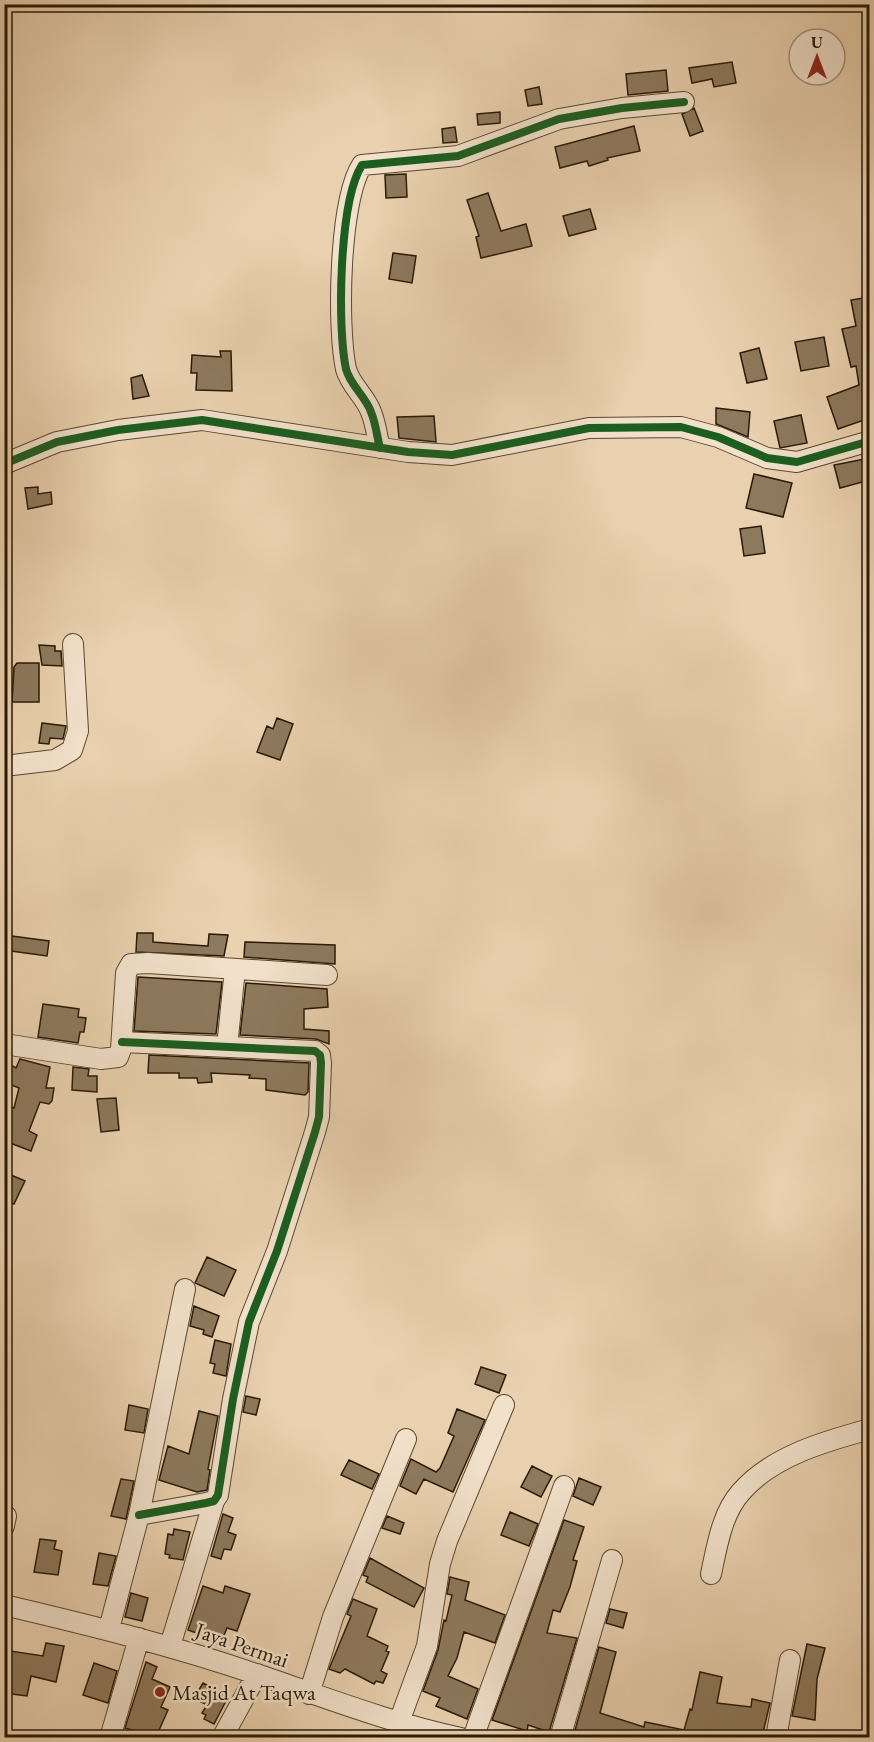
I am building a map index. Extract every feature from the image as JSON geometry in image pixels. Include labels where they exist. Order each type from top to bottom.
[{"type":"street","points":[[380,448],[371,412],[346,370],[340,321],[341,270],[347,227],[356,176],[362,165],[458,156],[559,119],[622,108],[684,102]]},
{"type":"street","points":[[4,464],[42,447],[77,438],[143,426],[202,420],[380,448],[452,455],[589,428],[671,426],[718,437],[767,458],[797,462],[870,441]]},
{"type":"street","points":[[4,766],[56,760],[72,750],[78,731],[73,644]]},
{"type":"street","points":[[4,1044],[113,1059],[120,1054],[126,973],[131,964],[327,975]]},
{"type":"street","points":[[227,1047],[235,969]]},
{"type":"street","points":[[122,1042],[315,1051],[320,1055],[321,1063],[319,1116],[277,1251],[249,1322],[233,1399],[218,1495],[214,1501],[170,1647]]},
{"type":"street","points":[[110,1629],[139,1515],[185,1289]]},
{"type":"street","points":[[399,1722],[427,1646],[438,1575],[447,1541],[504,1406]]},
{"type":"street","points":[[711,1574],[727,1515],[741,1492],[765,1471],[802,1451],[870,1429]]},
{"type":"street","points":[[309,1694],[333,1617],[406,1439]]},
{"type":"street","points":[[473,1737],[564,1486]]},
{"type":"street","points":[[139,1515],[214,1501]]},
{"type":"street","points":[[560,1737],[612,1560]]},
{"type":"street","name":"Jaya Permai","points":[[4,1605],[110,1629],[257,1674],[309,1694],[399,1722],[461,1737]]},
{"type":"street","points":[[110,1737],[139,1638]]},
{"type":"street","points":[[776,1737],[790,1660]]},
{"type":"street","points":[[222,1737],[257,1674]]},
{"type":"building","points":[[732,62],[736,83],[714,87],[712,79],[692,83],[689,68]]},
{"type":"building","points":[[666,70],[668,91],[628,95],[626,74]]},
{"type":"building","points":[[539,87],[542,104],[528,106],[525,90]]},
{"type":"building","points":[[694,108],[703,131],[690,136],[682,114]]},
{"type":"building","points":[[500,112],[500,123],[478,125],[477,114]]},
{"type":"building","points":[[634,126],[640,151],[607,158],[608,160],[589,166],[587,161],[560,168],[555,147]]},
{"type":"building","points":[[455,127],[457,142],[443,143],[442,129]]},
{"type":"building","points":[[406,174],[407,197],[386,198],[385,175]]},
{"type":"building","points":[[488,193],[501,231],[526,224],[532,246],[481,258],[476,237],[479,236],[467,200]]},
{"type":"building","points":[[590,209],[596,229],[569,236],[563,216]]},
{"type":"building","points":[[393,253],[416,256],[412,283],[389,279]]},
{"type":"building","points":[[870,297],[870,418],[838,429],[827,397],[859,385],[856,366],[851,367],[842,329],[856,326],[851,300]]},
{"type":"building","points":[[824,337],[829,366],[801,371],[795,342]]},
{"type":"building","points":[[759,348],[767,379],[747,383],[740,353]]},
{"type":"building","points":[[220,351],[231,351],[232,391],[196,390],[197,373],[191,373],[192,355],[221,357]]},
{"type":"building","points":[[142,375],[149,396],[133,399],[131,378]]},
{"type":"building","points":[[716,408],[750,412],[748,437],[716,424]]},
{"type":"building","points":[[801,415],[807,443],[780,448],[774,421]]},
{"type":"building","points":[[434,416],[436,442],[399,438],[397,417]]},
{"type":"building","points":[[870,458],[870,480],[840,488],[834,465]]},
{"type":"building","points":[[754,474],[792,483],[783,517],[746,508]]},
{"type":"building","points":[[38,487],[38,494],[51,492],[52,504],[28,509],[25,488]]},
{"type":"building","points":[[761,526],[765,553],[744,556],[740,529]]},
{"type":"building","points":[[39,645],[55,646],[55,651],[61,651],[62,666],[42,665]]},
{"type":"building","points":[[17,663],[39,663],[39,702],[12,702],[14,667]]},
{"type":"building","points":[[277,718],[293,724],[280,760],[257,752],[267,726],[273,729]]},
{"type":"building","points":[[42,723],[66,726],[63,739],[50,738],[49,744],[39,743]]},
{"type":"building","points":[[137,933],[153,933],[153,942],[208,946],[209,934],[228,935],[224,956],[136,952]]},
{"type":"building","points":[[4,935],[49,941],[47,956],[4,950]]},
{"type":"building","points":[[245,942],[335,945],[335,964],[244,957]]},
{"type":"building","points":[[138,977],[222,982],[216,1034],[134,1031]]},
{"type":"building","points":[[246,983],[327,989],[328,1007],[304,1009],[304,1029],[329,1031],[329,1044],[316,1039],[240,1035]]},
{"type":"building","points":[[43,1004],[79,1009],[78,1017],[86,1018],[84,1032],[80,1032],[78,1043],[38,1037]]},
{"type":"building","points":[[149,1055],[309,1063],[308,1092],[305,1095],[266,1090],[266,1079],[249,1078],[250,1075],[211,1073],[212,1082],[198,1083],[197,1078],[179,1078],[179,1073],[148,1073]]},
{"type":"building","points":[[20,1059],[50,1067],[46,1088],[54,1088],[52,1101],[49,1104],[40,1102],[29,1131],[37,1135],[31,1151],[5,1141],[8,1135],[4,1133],[4,1112],[7,1106],[14,1108],[19,1088],[4,1082],[11,1065],[16,1068]]},
{"type":"building","points":[[73,1067],[89,1069],[88,1076],[97,1076],[97,1092],[72,1090]]},
{"type":"building","points":[[116,1098],[119,1130],[101,1132],[97,1099]]},
{"type":"building","points":[[4,1172],[25,1181],[14,1204],[4,1200]]},
{"type":"building","points":[[207,1257],[236,1270],[224,1296],[195,1283]]},
{"type":"building","points":[[194,1306],[219,1316],[212,1337],[203,1334],[204,1330],[190,1326]]},
{"type":"building","points":[[215,1340],[231,1344],[226,1376],[213,1373],[215,1364],[210,1363]]},
{"type":"building","points":[[481,1367],[506,1375],[499,1393],[475,1384]]},
{"type":"building","points":[[246,1396],[260,1399],[256,1415],[243,1412]]},
{"type":"building","points":[[129,1405],[148,1409],[144,1433],[125,1430]]},
{"type":"building","points":[[457,1409],[485,1420],[453,1492],[424,1479],[416,1494],[400,1486],[411,1459],[436,1472],[440,1468],[454,1436],[448,1433]]},
{"type":"building","points":[[199,1411],[218,1416],[208,1469],[210,1470],[207,1490],[197,1492],[159,1480],[168,1446],[189,1454]]},
{"type":"building","points":[[349,1460],[379,1474],[372,1489],[341,1475]]},
{"type":"building","points":[[532,1466],[552,1476],[541,1497],[521,1487]]},
{"type":"building","points":[[579,1478],[601,1487],[593,1505],[573,1496]]},
{"type":"building","points":[[121,1479],[134,1481],[126,1519],[111,1516]]},
{"type":"building","points":[[510,1512],[538,1524],[529,1546],[501,1535]]},
{"type":"building","points":[[223,1514],[233,1518],[228,1532],[236,1535],[231,1550],[224,1549],[221,1559],[211,1556]]},
{"type":"building","points":[[387,1516],[404,1523],[400,1534],[382,1528]]},
{"type":"building","points":[[564,1520],[584,1527],[573,1560],[577,1561],[570,1587],[560,1612],[553,1610],[547,1633],[577,1638],[549,1732],[528,1725],[527,1731],[492,1720]]},
{"type":"building","points":[[174,1529],[190,1532],[183,1560],[169,1558],[170,1555],[165,1554],[168,1534],[173,1535]]},
{"type":"building","points":[[40,1539],[56,1541],[54,1549],[62,1551],[58,1575],[34,1572]]},
{"type":"building","points":[[99,1553],[116,1556],[108,1586],[93,1584]]},
{"type":"building","points":[[370,1558],[424,1588],[414,1607],[366,1582],[368,1577],[363,1575]]},
{"type":"building","points":[[450,1577],[469,1582],[465,1600],[505,1615],[495,1643],[464,1632],[457,1658],[448,1676],[478,1689],[467,1719],[436,1706],[440,1698],[423,1691],[438,1650],[444,1620],[446,1621],[452,1595],[447,1594]]},
{"type":"building","points":[[203,1586],[223,1593],[225,1586],[250,1594],[237,1631],[227,1628],[220,1645],[207,1640],[208,1637],[188,1630]]},
{"type":"building","points":[[131,1593],[148,1598],[142,1621],[125,1617]]},
{"type":"building","points":[[353,1599],[377,1609],[367,1636],[388,1646],[386,1651],[389,1652],[381,1671],[387,1674],[383,1683],[376,1681],[374,1684],[345,1669],[340,1673],[329,1669],[351,1616],[347,1614]]},
{"type":"building","points":[[610,1609],[627,1613],[623,1628],[606,1623]]},
{"type":"building","points":[[46,1643],[64,1646],[56,1682],[31,1676],[27,1696],[4,1693],[4,1650],[43,1656]]},
{"type":"building","points":[[807,1644],[825,1648],[817,1679],[815,1720],[792,1716]]},
{"type":"building","points":[[599,1647],[616,1652],[600,1713],[644,1727],[645,1722],[684,1730],[690,1709],[692,1710],[700,1672],[722,1677],[717,1703],[751,1707],[752,1699],[770,1703],[762,1737],[573,1737]]},
{"type":"building","points":[[146,1662],[157,1667],[152,1679],[170,1687],[161,1707],[168,1710],[156,1737],[125,1728]]},
{"type":"building","points":[[94,1663],[117,1671],[108,1703],[83,1695]]},
{"type":"building","points":[[203,1683],[228,1697],[214,1724],[204,1719],[206,1715],[202,1713],[207,1705],[194,1698]]},
{"type":"cycle path","points":[[380,448],[369,407],[346,369],[341,324],[344,234],[354,182],[362,165],[458,156],[559,119],[622,108],[684,102]]},
{"type":"cycle path","points":[[4,464],[57,442],[118,430],[202,420],[408,452],[452,455],[589,428],[681,427],[718,437],[767,458],[797,462],[870,441]]},
{"type":"cycle path","points":[[122,1042],[315,1051],[320,1055],[321,1063],[319,1117],[277,1251],[249,1322],[233,1399],[218,1495],[214,1501],[139,1515]]},
{"type":"place","name":"Masjid At Taqwa","points":[[160,1692]]}]
